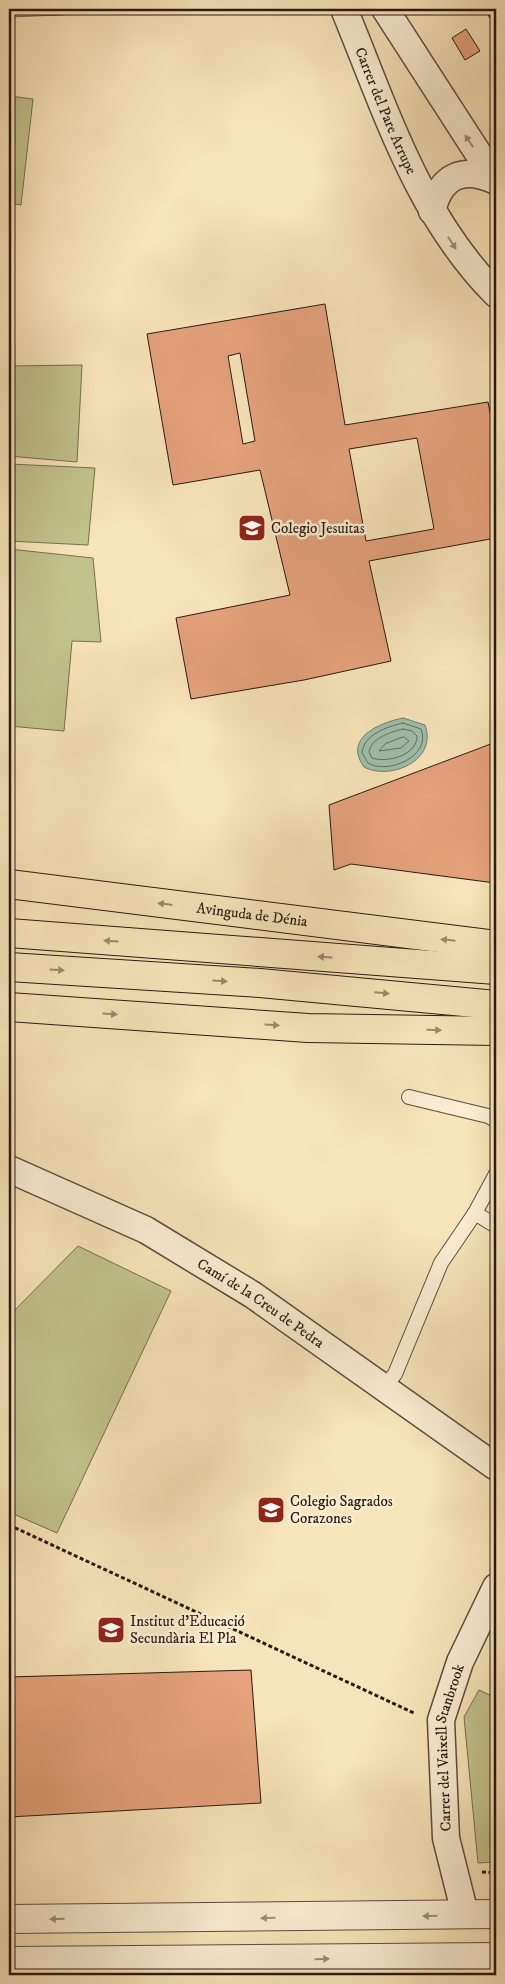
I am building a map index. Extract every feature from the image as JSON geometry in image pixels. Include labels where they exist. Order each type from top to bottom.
[{"type":"main road","name":"Avinguda de Dénia","points":[[9,884],[496,946]]},
{"type":"main road","points":[[9,933],[496,970]]},
{"type":"main road","points":[[9,967],[270,984],[496,1005]]},
{"type":"main road","points":[[9,1007],[308,1028],[496,1031]]},
{"type":"street","name":"Carrer del Pare Arrupe","points":[[344,9],[411,170],[432,211],[456,250],[496,294]]},
{"type":"street","points":[[385,9],[496,181]]},
{"type":"street","points":[[432,211],[435,198],[444,183],[461,173],[479,173],[496,181]]},
{"type":"street","name":"Camí de la Creu de Pedra","points":[[9,1168],[146,1230],[253,1295],[496,1467]]},
{"type":"street","name":"Carrer del Vaixell Stanbrook","points":[[465,1914],[446,1838],[441,1720],[460,1662],[496,1587]]},
{"type":"street","points":[[9,1920],[496,1914]]},
{"type":"street","points":[[105,1919],[116,1967]]},
{"type":"street","points":[[9,1961],[116,1967],[168,1961],[496,1957]]},
{"type":"lane","points":[[409,1097],[488,1116],[496,1120]]},
{"type":"lane","points":[[384,1387],[395,1374],[441,1263],[474,1213],[496,1174]]},
{"type":"lane","points":[[474,1213],[496,1226]]},
{"type":"path","points":[[9,1525],[418,1715]]},
{"type":"path","points":[[450,1856],[460,1854],[482,1873],[496,1873]]},
{"type":"green space","points":[[9,9],[213,9],[9,17]]},
{"type":"green space","points":[[9,96],[33,99],[21,205],[9,203]]},
{"type":"green space","points":[[82,365],[77,462],[9,456],[9,366]]},
{"type":"green space","points":[[9,464],[95,468],[88,545],[9,541]]},
{"type":"green space","points":[[9,549],[93,558],[101,642],[72,641],[64,731],[9,726]]},
{"type":"green space","points":[[78,1246],[171,1291],[57,1533],[9,1512],[9,1316]]},
{"type":"green space","points":[[479,1690],[496,1698],[496,1862],[478,1863],[464,1717]]},
{"type":"water","points":[[403,718],[425,725],[427,737],[425,748],[419,757],[399,769],[375,771],[364,767],[359,757],[358,748],[361,740],[375,728]]},
{"type":"building","points":[[496,9],[496,28],[485,10]]},
{"type":"building","points":[[466,29],[480,51],[465,60],[452,38]]},
{"type":"building","points":[[325,304],[345,425],[488,402],[496,443],[496,538],[369,561],[391,661],[304,680],[191,699],[176,618],[290,595],[260,470],[173,485],[147,334]],"holes":[[[240,353],[255,441],[243,444],[228,356]],[[417,438],[434,529],[366,541],[349,449]]]},
{"type":"building","points":[[496,742],[495,883],[351,864],[334,870],[329,805]]},
{"type":"building","points":[[251,1670],[261,1803],[9,1817],[9,1677]]},
{"type":"place","name":"Colegio Jesuitas","points":[[252,528]]},
{"type":"place","name":"Colegio Sagrados Corazones","points":[[271,1510]]},
{"type":"place","name":"Institut d'Educació Secundària El Pla","points":[[111,1630]]}]
